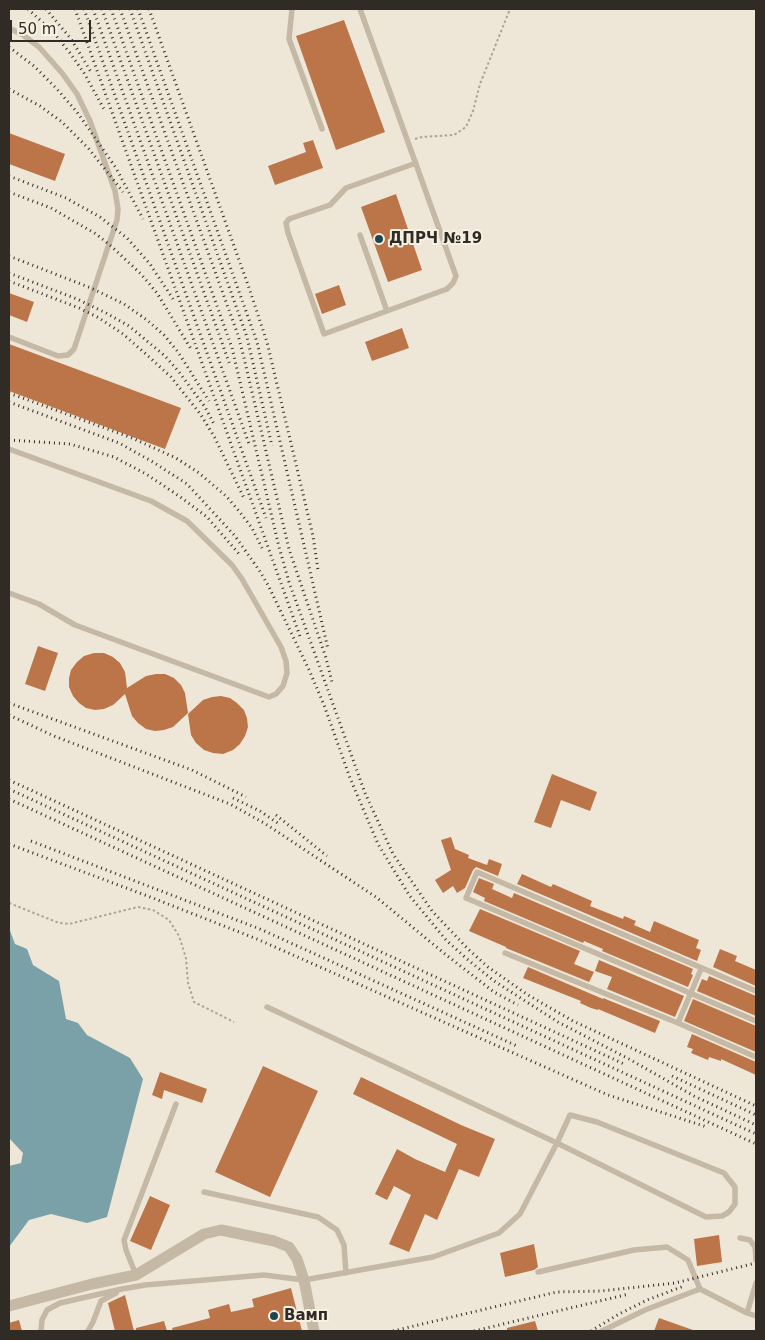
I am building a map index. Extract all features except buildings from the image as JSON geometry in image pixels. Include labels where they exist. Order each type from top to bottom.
[{"type":"street","points":[[9,1306],[92,1284],[136,1275],[204,1234],[221,1230],[274,1241],[289,1247],[297,1259],[304,1280],[314,1331]]},
{"type":"lane","points":[[292,9],[289,38],[322,129]]},
{"type":"lane","points":[[360,9],[416,163],[456,276],[453,283],[447,289],[324,334],[286,223],[289,219],[330,205],[346,188],[416,163]]},
{"type":"lane","points":[[9,28],[23,35],[39,47],[62,73],[77,94],[90,121],[115,191],[118,209],[117,220],[74,349],[68,355],[58,356],[9,337]]},
{"type":"lane","points":[[360,235],[387,311]]},
{"type":"lane","points":[[9,449],[151,501],[187,521],[232,566],[242,580],[280,646],[286,661],[287,673],[283,686],[276,694],[269,697],[75,625],[39,604],[9,593]]},
{"type":"lane","points":[[756,991],[477,872],[466,898],[756,1021]]},
{"type":"lane","points":[[505,953],[678,1023],[756,1057]]},
{"type":"lane","points":[[678,1023],[700,968]]},
{"type":"lane","points":[[41,1331],[42,1320],[47,1310],[60,1303],[122,1289],[144,1285],[264,1275],[304,1280],[432,1258],[499,1233],[520,1214],[558,1142],[570,1115],[597,1122],[724,1173],[735,1187],[735,1204],[729,1212],[722,1216],[706,1217],[558,1142],[267,1007]]},
{"type":"lane","points":[[136,1275],[124,1240],[176,1104]]},
{"type":"lane","points":[[204,1192],[318,1218],[337,1230],[344,1245],[346,1273]]},
{"type":"lane","points":[[740,1238],[750,1240],[755,1247],[756,1260]]},
{"type":"lane","points":[[538,1272],[634,1250],[667,1247],[688,1260],[700,1289],[756,1316]]},
{"type":"lane","points":[[747,1313],[756,1283]]},
{"type":"lane","points":[[88,1331],[94,1322],[101,1301],[122,1289]]},
{"type":"lane","points":[[602,1331],[645,1310],[700,1289]]},
{"type":"path","points":[[408,142],[422,136],[454,134],[466,127],[480,84],[510,9]]},
{"type":"path","points":[[9,903],[59,923],[69,924],[138,907],[152,910],[168,920],[179,936],[186,958],[188,983],[194,1002],[234,1022]]},
{"type":"water","points":[[9,928],[15,944],[27,949],[33,965],[59,981],[66,1019],[78,1023],[87,1035],[130,1058],[143,1079],[107,1217],[87,1223],[51,1214],[29,1220],[9,1247],[9,1166],[21,1163],[23,1153],[9,1138]]},
{"type":"railway","points":[[28,9],[54,33],[70,53],[84,73],[105,111]]},
{"type":"railway","points":[[46,9],[71,39],[91,72]]},
{"type":"railway","points":[[75,9],[301,639]]},
{"type":"railway","points":[[84,9],[266,518]]},
{"type":"railway","points":[[93,9],[249,444]]},
{"type":"railway","points":[[102,9],[230,365]]},
{"type":"railway","points":[[111,9],[232,348],[289,582],[365,793],[393,854],[432,911],[468,949],[488,967],[528,995],[573,1021],[756,1106]]},
{"type":"railway","points":[[120,9],[238,335],[289,549],[326,658],[332,682]]},
{"type":"railway","points":[[130,9],[247,337],[272,446]]},
{"type":"railway","points":[[138,9],[257,342],[328,649]]},
{"type":"railway","points":[[149,9],[267,342],[313,536],[318,570]]},
{"type":"railway","points":[[9,47],[34,66],[77,112],[116,168],[143,219]]},
{"type":"railway","points":[[9,89],[40,106],[62,122],[89,149],[123,192]]},
{"type":"railway","points":[[9,176],[66,198],[100,217],[127,238],[150,264],[173,299]]},
{"type":"railway","points":[[9,192],[51,208],[96,234],[111,246],[141,274],[157,293],[191,349]]},
{"type":"railway","points":[[9,256],[91,288],[124,304],[147,320],[164,335],[178,352],[209,401]]},
{"type":"railway","points":[[9,273],[77,299],[129,326],[165,356],[179,372],[205,407],[214,424]]},
{"type":"railway","points":[[9,281],[79,308],[99,318],[123,334],[171,377],[201,415],[215,438],[244,498]]},
{"type":"railway","points":[[9,393],[132,438],[176,458],[199,473],[226,496],[252,528],[262,548]]},
{"type":"railway","points":[[9,402],[119,443],[153,462],[187,484],[235,536],[268,585],[310,672],[350,778],[378,844],[409,895],[446,940],[494,981],[558,1022],[694,1096],[756,1125]]},
{"type":"railway","points":[[9,440],[70,444],[114,457],[146,474],[207,517],[239,554]]},
{"type":"railway","points":[[9,703],[192,770],[246,797]]},
{"type":"railway","points":[[9,715],[54,736],[230,804],[264,823],[376,897],[494,992],[518,1005]]},
{"type":"railway","points":[[9,780],[624,1064]]},
{"type":"railway","points":[[9,789],[756,1134]]},
{"type":"railway","points":[[233,798],[260,811],[279,824]]},
{"type":"railway","points":[[9,799],[756,1144]]},
{"type":"railway","points":[[276,815],[327,856]]},
{"type":"railway","points":[[31,841],[260,929],[517,1046]]},
{"type":"railway","points":[[9,844],[257,939],[608,1095],[707,1127]]},
{"type":"railway","points":[[672,1076],[756,1115]]},
{"type":"railway","points":[[393,1331],[557,1292],[601,1291],[675,1283],[756,1263]]},
{"type":"railway","points":[[591,1331],[647,1300],[684,1286]]},
{"type":"railway","points":[[474,1331],[629,1294]]},
{"type":"place","name":"ДПРЧ №19","points":[[379,239]]},
{"type":"place","name":"Вамп","points":[[274,1316]]}]
